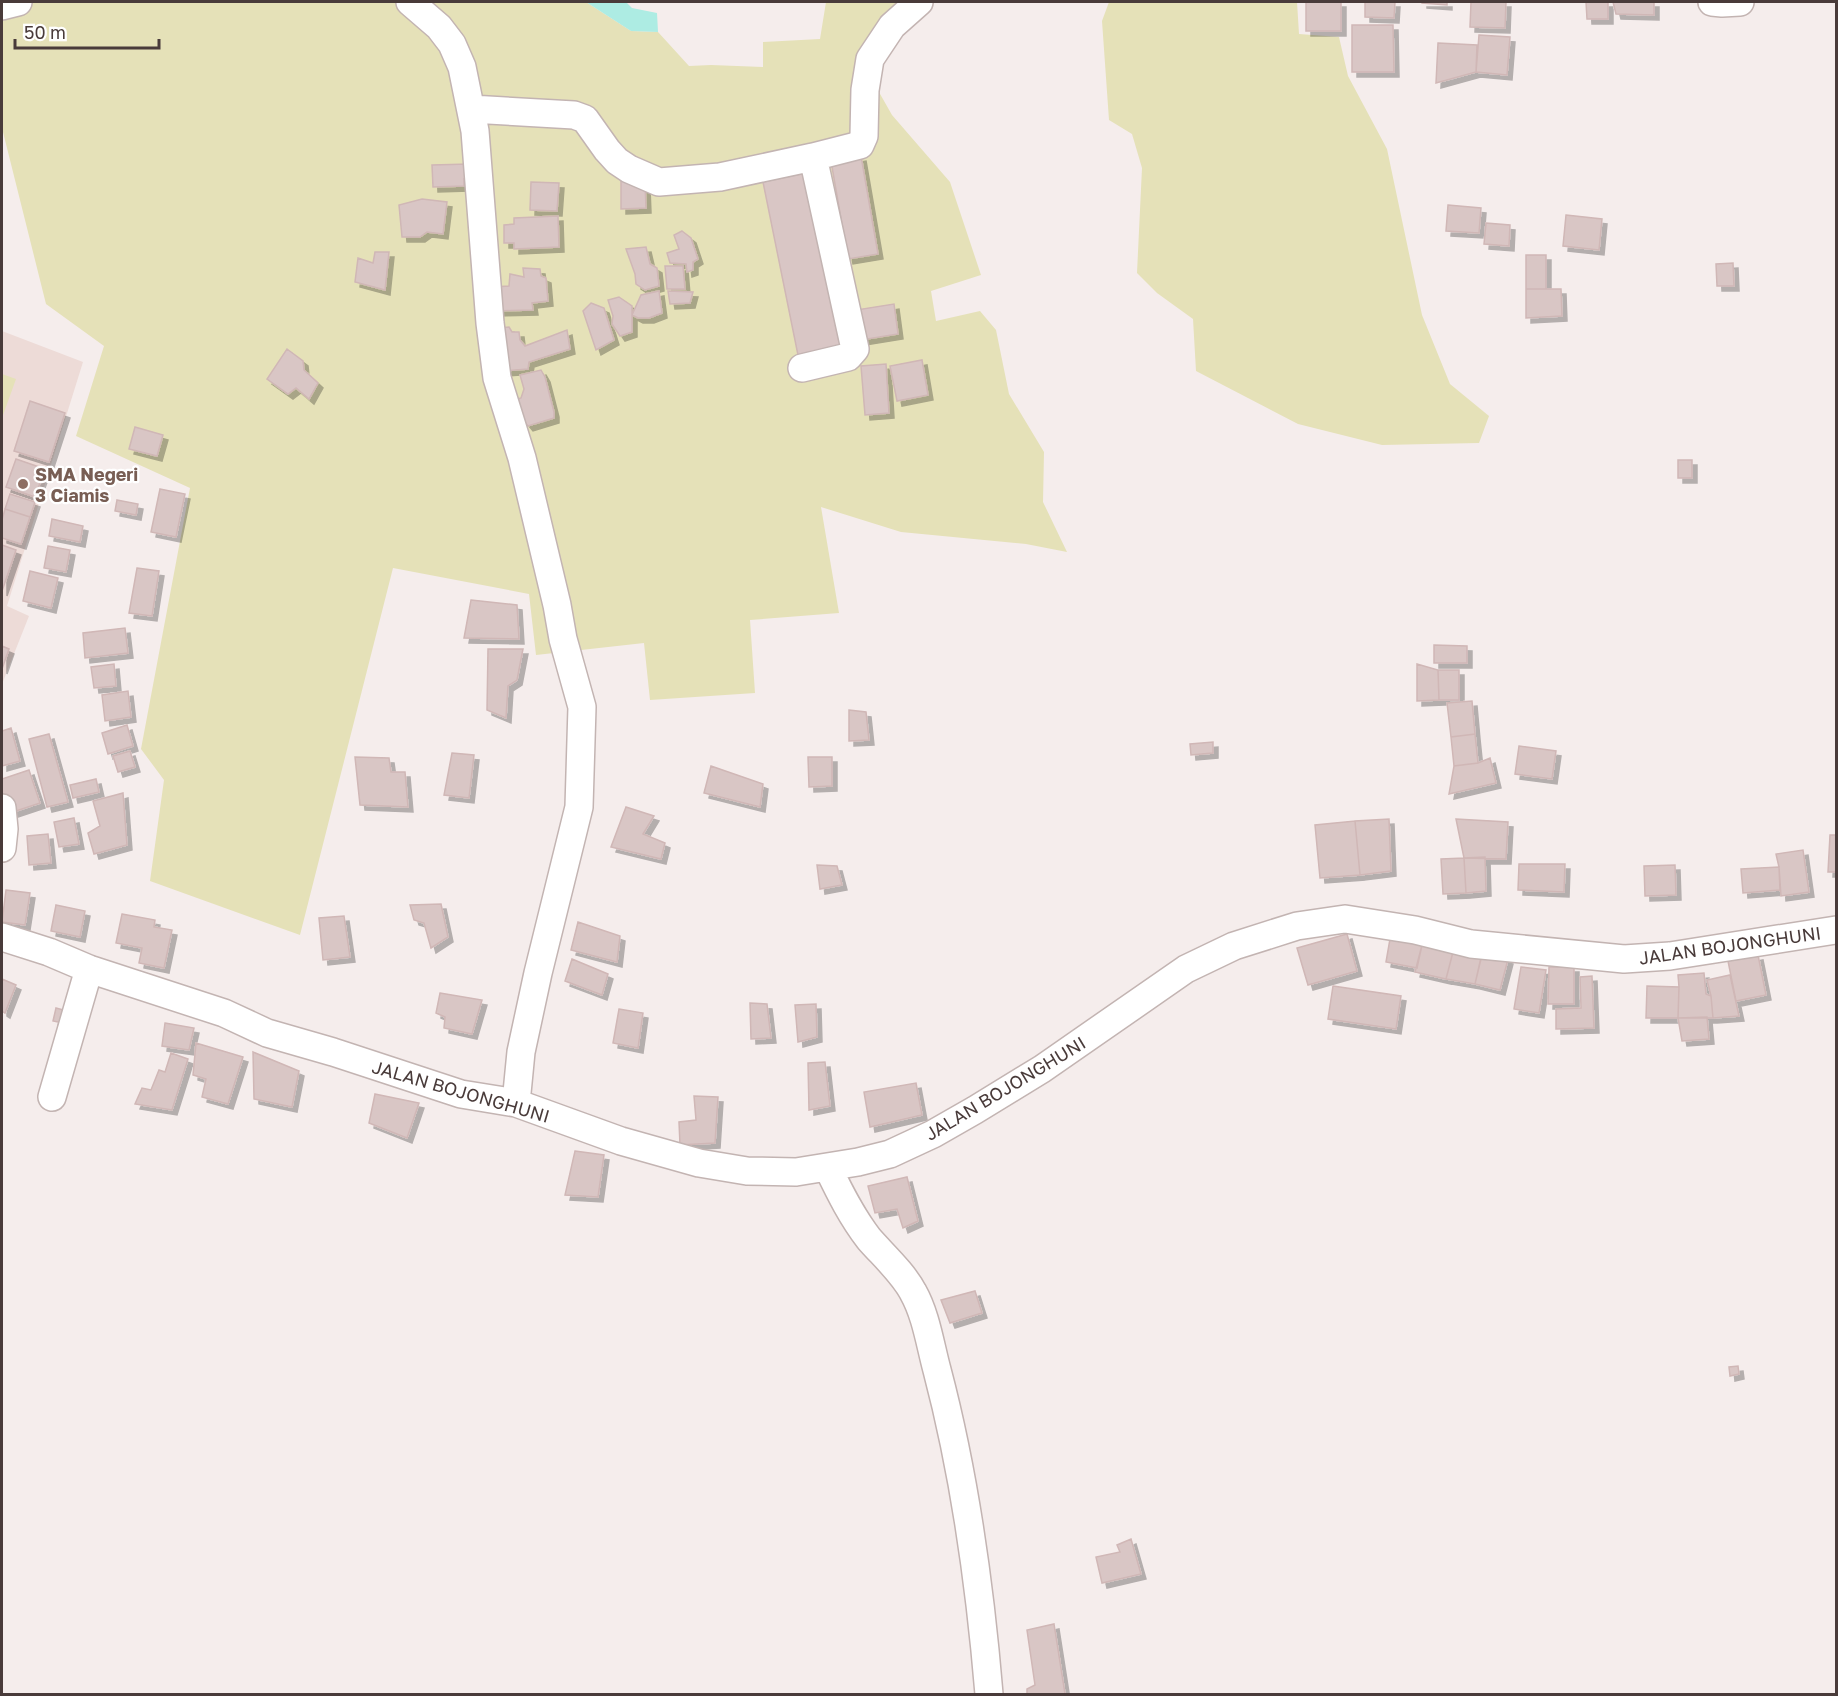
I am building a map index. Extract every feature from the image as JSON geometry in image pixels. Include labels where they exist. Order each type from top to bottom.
[{"type":"street","points":[[2,6],[18,2]]},
{"type":"street","points":[[410,2],[440,27],[452,44],[462,67],[479,166],[490,323],[498,378],[522,458],[563,639],[582,707],[579,807],[523,1041],[516,1103]]},
{"type":"street","points":[[471,109],[574,115],[585,119],[606,150],[617,161],[659,182],[720,177],[813,157],[860,145],[864,136],[865,90],[870,59],[892,26],[920,2]]},
{"type":"street","points":[[1712,2],[1740,2]]},
{"type":"street","points":[[802,368],[848,357],[855,348],[813,157]]},
{"type":"street","points":[[2,808],[4,829],[2,848]]},
{"type":"street","name":"JALAN BOJONGHUNI","points":[[2,936],[89,969],[224,1013],[267,1033],[460,1094],[516,1103],[621,1141],[699,1163],[747,1171],[796,1172],[828,1168],[890,1154],[933,1134],[1042,1069],[1186,969],[1234,946],[1296,926],[1345,919],[1414,930],[1471,944],[1624,959],[1670,956],[1836,930]]},
{"type":"street","points":[[52,1097],[89,969]]},
{"type":"street","points":[[828,1168],[844,1204],[913,1291],[926,1327],[947,1406],[960,1473],[980,1608],[989,1695]]},
{"type":"shaded area","points":[[2,2],[586,2],[631,31],[658,32],[689,66],[763,67],[763,42],[820,39],[826,2],[914,2],[863,64],[892,115],[950,182],[981,275],[931,291],[936,321],[980,311],[996,330],[1009,394],[1044,452],[1043,502],[1067,552],[1026,544],[901,532],[821,507],[839,613],[750,620],[755,693],[650,700],[644,643],[536,655],[529,594],[393,568],[300,935],[150,881],[164,780],[141,749],[190,488],[76,436],[104,346],[46,304],[2,128]]},
{"type":"shaded area","points":[[1109,2],[1297,2],[1299,34],[1339,37],[1348,76],[1387,149],[1422,315],[1450,384],[1489,416],[1479,443],[1382,445],[1298,424],[1196,371],[1193,319],[1157,293],[1137,273],[1142,168],[1132,134],[1109,120],[1102,21]]},
{"type":"shaded area","name":"SMA Negeri 3 Ciamis","points":[[2,331],[83,362],[7,606],[29,616],[2,684]]},
{"type":"shaded area","points":[[2,374],[16,379],[2,418]]},
{"type":"water","points":[[586,2],[626,2],[632,8],[657,13],[658,32],[631,31]]},
{"type":"building","points":[[1306,2],[1341,2],[1341,31],[1306,31]]},
{"type":"building","points":[[1365,2],[1395,2],[1394,18],[1365,17]]},
{"type":"building","points":[[1447,2],[1447,5],[1422,3]]},
{"type":"building","points":[[1471,2],[1506,2],[1505,28],[1470,27]]},
{"type":"building","points":[[1586,2],[1608,2],[1608,19],[1587,19]]},
{"type":"building","points":[[1613,2],[1654,2],[1654,15],[1616,14]]},
{"type":"building","points":[[1352,25],[1393,25],[1394,72],[1352,72]]},
{"type":"building","points":[[1479,35],[1510,37],[1507,75],[1476,72]]},
{"type":"building","points":[[1438,43],[1477,45],[1476,72],[1436,83]]},
{"type":"building","points":[[861,156],[878,254],[848,259],[831,161]]},
{"type":"building","points":[[469,164],[469,180],[464,179],[464,186],[433,187],[432,165]]},
{"type":"building","points":[[806,173],[842,351],[799,360],[763,182]]},
{"type":"building","points":[[621,180],[645,183],[646,208],[621,209]]},
{"type":"building","points":[[531,182],[559,183],[557,211],[530,210]]},
{"type":"building","points":[[422,199],[447,202],[443,234],[427,232],[420,237],[402,237],[399,205]]},
{"type":"building","points":[[1448,205],[1481,208],[1479,233],[1446,231]]},
{"type":"building","points":[[1566,215],[1602,219],[1599,250],[1563,246]]},
{"type":"building","points":[[558,216],[559,247],[514,249],[514,243],[504,243],[504,225],[514,224],[514,218]]},
{"type":"building","points":[[1486,223],[1510,225],[1509,246],[1484,244]]},
{"type":"building","points":[[682,231],[691,238],[698,259],[693,262],[693,270],[687,272],[686,264],[670,263],[667,253],[679,249],[674,235]]},
{"type":"building","points":[[646,247],[650,264],[657,268],[659,286],[645,290],[636,284],[626,249]]},
{"type":"building","points":[[375,252],[389,252],[385,290],[355,282],[358,258],[373,263]]},
{"type":"building","points":[[1526,255],[1546,255],[1546,289],[1526,289]]},
{"type":"building","points":[[1733,263],[1734,286],[1717,286],[1716,264]]},
{"type":"building","points":[[665,266],[683,266],[685,289],[667,289]]},
{"type":"building","points":[[523,268],[540,269],[541,276],[546,278],[548,301],[532,303],[533,310],[494,311],[492,287],[509,286],[510,274],[524,277]]},
{"type":"building","points":[[1526,289],[1561,289],[1562,316],[1526,318]]},
{"type":"building","points":[[659,291],[662,313],[649,318],[638,318],[632,315],[641,295]]},
{"type":"building","points":[[668,291],[693,292],[690,303],[670,304]]},
{"type":"building","points":[[619,297],[632,306],[632,332],[620,336],[612,324],[613,316],[608,300]]},
{"type":"building","points":[[591,303],[604,308],[614,340],[596,350],[583,311]]},
{"type":"building","points":[[894,304],[898,334],[861,340],[856,310]]},
{"type":"building","points":[[509,327],[512,332],[519,332],[520,340],[525,346],[567,330],[570,349],[529,362],[528,369],[503,371],[499,328]]},
{"type":"building","points":[[287,349],[303,361],[304,370],[318,383],[309,399],[296,388],[288,394],[267,379]]},
{"type":"building","points":[[922,360],[928,395],[897,401],[890,366]]},
{"type":"building","points":[[886,364],[889,413],[865,415],[861,366]]},
{"type":"building","points":[[541,370],[545,377],[554,418],[528,426],[508,402],[521,398],[524,389],[520,375]]},
{"type":"building","points":[[30,401],[65,413],[49,462],[14,451]]},
{"type":"building","points":[[135,427],[163,435],[157,456],[129,449]]},
{"type":"building","points":[[16,459],[45,469],[35,497],[6,487]]},
{"type":"building","points":[[1678,460],[1692,460],[1692,478],[1678,478]]},
{"type":"building","points":[[160,489],[185,494],[176,537],[151,532]]},
{"type":"building","points":[[10,494],[35,502],[30,517],[5,509]]},
{"type":"building","points":[[117,500],[138,504],[136,515],[115,511]]},
{"type":"building","points":[[5,509],[30,517],[21,544],[2,538],[2,520]]},
{"type":"building","points":[[52,519],[83,526],[80,542],[49,536]]},
{"type":"building","points":[[2,545],[16,550],[2,591]]},
{"type":"building","points":[[48,546],[70,550],[66,572],[44,568]]},
{"type":"building","points":[[137,568],[159,571],[152,616],[129,613]]},
{"type":"building","points":[[30,571],[58,578],[51,608],[23,601]]},
{"type":"building","points":[[471,600],[517,605],[519,639],[464,638]]},
{"type":"building","points":[[125,628],[128,653],[85,658],[83,633]]},
{"type":"building","points":[[1434,645],[1467,646],[1467,663],[1434,663]]},
{"type":"building","points":[[2,646],[9,649],[2,669]]},
{"type":"building","points":[[488,649],[523,649],[517,680],[508,686],[506,718],[487,710]]},
{"type":"building","points":[[114,664],[116,686],[94,688],[91,667]]},
{"type":"building","points":[[1417,664],[1438,670],[1439,700],[1417,701]]},
{"type":"building","points":[[1438,670],[1459,670],[1459,700],[1439,700]]},
{"type":"building","points":[[128,691],[131,717],[105,721],[102,695]]},
{"type":"building","points":[[1472,701],[1475,734],[1451,737],[1447,703]]},
{"type":"building","points":[[849,710],[866,712],[869,740],[849,741]]},
{"type":"building","points":[[127,725],[133,746],[108,754],[102,733]]},
{"type":"building","points":[[11,728],[20,761],[2,766],[2,731]]},
{"type":"building","points":[[49,734],[68,802],[47,807],[29,739]]},
{"type":"building","points":[[1475,734],[1478,763],[1454,766],[1451,737]]},
{"type":"building","points":[[1213,742],[1213,753],[1191,755],[1190,744]]},
{"type":"building","points":[[1519,746],[1556,751],[1552,779],[1515,774]]},
{"type":"building","points":[[130,751],[135,767],[118,772],[113,756]]},
{"type":"building","points":[[452,753],[474,755],[469,798],[444,795]]},
{"type":"building","points":[[355,757],[389,758],[391,772],[405,772],[408,807],[360,805]]},
{"type":"building","points":[[808,757],[832,757],[832,786],[809,787]]},
{"type":"building","points":[[1490,758],[1496,783],[1449,794],[1454,766],[1478,763]]},
{"type":"building","points":[[711,766],[763,784],[760,807],[704,793]]},
{"type":"building","points":[[29,770],[40,803],[7,814],[2,798],[2,779]]},
{"type":"building","points":[[96,779],[99,792],[73,798],[70,785]]},
{"type":"building","points":[[123,793],[127,845],[94,854],[88,833],[100,826],[93,801]]},
{"type":"building","points":[[626,807],[654,816],[643,834],[665,843],[661,859],[611,847]]},
{"type":"building","points":[[74,818],[79,844],[59,847],[54,822]]},
{"type":"building","points":[[1389,819],[1391,871],[1360,875],[1355,821]]},
{"type":"building","points":[[1456,819],[1508,822],[1506,859],[1464,858]]},
{"type":"building","points":[[1355,821],[1360,875],[1320,878],[1315,825]]},
{"type":"building","points":[[48,834],[51,863],[29,865],[27,836]]},
{"type":"building","points":[[1830,835],[1836,835],[1836,872],[1828,872]]},
{"type":"building","points":[[1803,850],[1809,892],[1781,896],[1776,854]]},
{"type":"building","points":[[1485,857],[1486,891],[1466,893],[1464,858]]},
{"type":"building","points":[[1464,858],[1466,893],[1443,894],[1441,859]]},
{"type":"building","points":[[1519,864],[1565,864],[1564,892],[1518,890]]},
{"type":"building","points":[[817,865],[837,866],[842,885],[820,889]]},
{"type":"building","points":[[1675,865],[1676,895],[1645,896],[1644,866]]},
{"type":"building","points":[[1779,867],[1780,890],[1743,893],[1741,869]]},
{"type":"building","points":[[6,890],[30,893],[25,925],[2,922]]},
{"type":"building","points":[[441,904],[448,937],[431,948],[424,923],[414,920],[410,905]]},
{"type":"building","points":[[56,905],[85,911],[80,937],[51,931]]},
{"type":"building","points":[[122,914],[155,920],[154,927],[172,930],[164,968],[139,963],[142,948],[116,943]]},
{"type":"building","points":[[344,916],[350,957],[323,960],[319,918]]},
{"type":"building","points":[[578,922],[620,936],[617,962],[571,950]]},
{"type":"building","points":[[1347,934],[1357,971],[1308,985],[1297,948]]},
{"type":"building","points":[[1390,939],[1422,945],[1417,968],[1386,962]]},
{"type":"building","points":[[1422,945],[1453,952],[1446,979],[1415,972]]},
{"type":"building","points":[[1453,952],[1481,959],[1475,984],[1446,979]]},
{"type":"building","points":[[1482,953],[1508,959],[1500,990],[1475,984]]},
{"type":"building","points":[[1758,955],[1766,995],[1736,1001],[1728,961]]},
{"type":"building","points":[[572,959],[608,974],[602,995],[565,981]]},
{"type":"building","points":[[1521,967],[1546,970],[1539,1013],[1514,1009]]},
{"type":"building","points":[[1549,967],[1574,967],[1574,1004],[1548,1004]]},
{"type":"building","points":[[1704,973],[1706,994],[1711,996],[1713,1018],[1678,1018],[1678,975]]},
{"type":"building","points":[[1730,975],[1739,1016],[1713,1018],[1707,980]]},
{"type":"building","points":[[1592,976],[1594,1028],[1556,1029],[1556,1009],[1581,1008],[1580,977]]},
{"type":"building","points":[[2,979],[16,985],[5,1013],[2,1011]]},
{"type":"building","points":[[1333,986],[1401,996],[1396,1029],[1328,1019]]},
{"type":"building","points":[[1647,986],[1679,987],[1678,1018],[1646,1018]]},
{"type":"building","points":[[440,993],[482,1000],[472,1034],[444,1028],[445,1017],[436,1013]]},
{"type":"building","points":[[750,1003],[767,1004],[771,1038],[751,1039]]},
{"type":"building","points":[[816,1004],[817,1037],[798,1042],[795,1005]]},
{"type":"building","points":[[56,1008],[71,1012],[68,1024],[53,1021]]},
{"type":"building","points":[[619,1009],[643,1013],[638,1048],[613,1043]]},
{"type":"building","points":[[1707,1017],[1709,1039],[1682,1041],[1678,1018]]},
{"type":"building","points":[[165,1023],[194,1028],[189,1050],[162,1046]]},
{"type":"building","points":[[196,1043],[243,1057],[228,1104],[202,1097],[206,1079],[193,1075]]},
{"type":"building","points":[[253,1052],[299,1071],[292,1107],[254,1099]]},
{"type":"building","points":[[171,1053],[188,1059],[172,1110],[135,1104],[142,1088],[151,1090],[159,1070],[165,1072]]},
{"type":"building","points":[[825,1062],[830,1106],[809,1110],[808,1063]]},
{"type":"building","points":[[916,1083],[922,1115],[870,1127],[864,1092]]},
{"type":"building","points":[[375,1094],[419,1103],[407,1138],[369,1123]]},
{"type":"building","points":[[694,1096],[718,1097],[715,1143],[680,1145],[679,1122],[696,1120]]},
{"type":"building","points":[[575,1151],[604,1155],[598,1197],[565,1195]]},
{"type":"building","points":[[907,1177],[918,1221],[903,1228],[897,1209],[875,1213],[868,1186]]},
{"type":"building","points":[[975,1291],[982,1313],[950,1323],[941,1300]]},
{"type":"building","points":[[1738,1366],[1739,1374],[1730,1376],[1729,1367]]},
{"type":"building","points":[[1131,1539],[1141,1574],[1102,1583],[1096,1557],[1120,1552],[1117,1545]]},
{"type":"building","points":[[1054,1624],[1065,1694],[1027,1694],[1027,1689],[1035,1685],[1027,1630]]},
{"type":"place","name":"SMA Negeri 3 Ciamis","points":[[23,484]]}]
